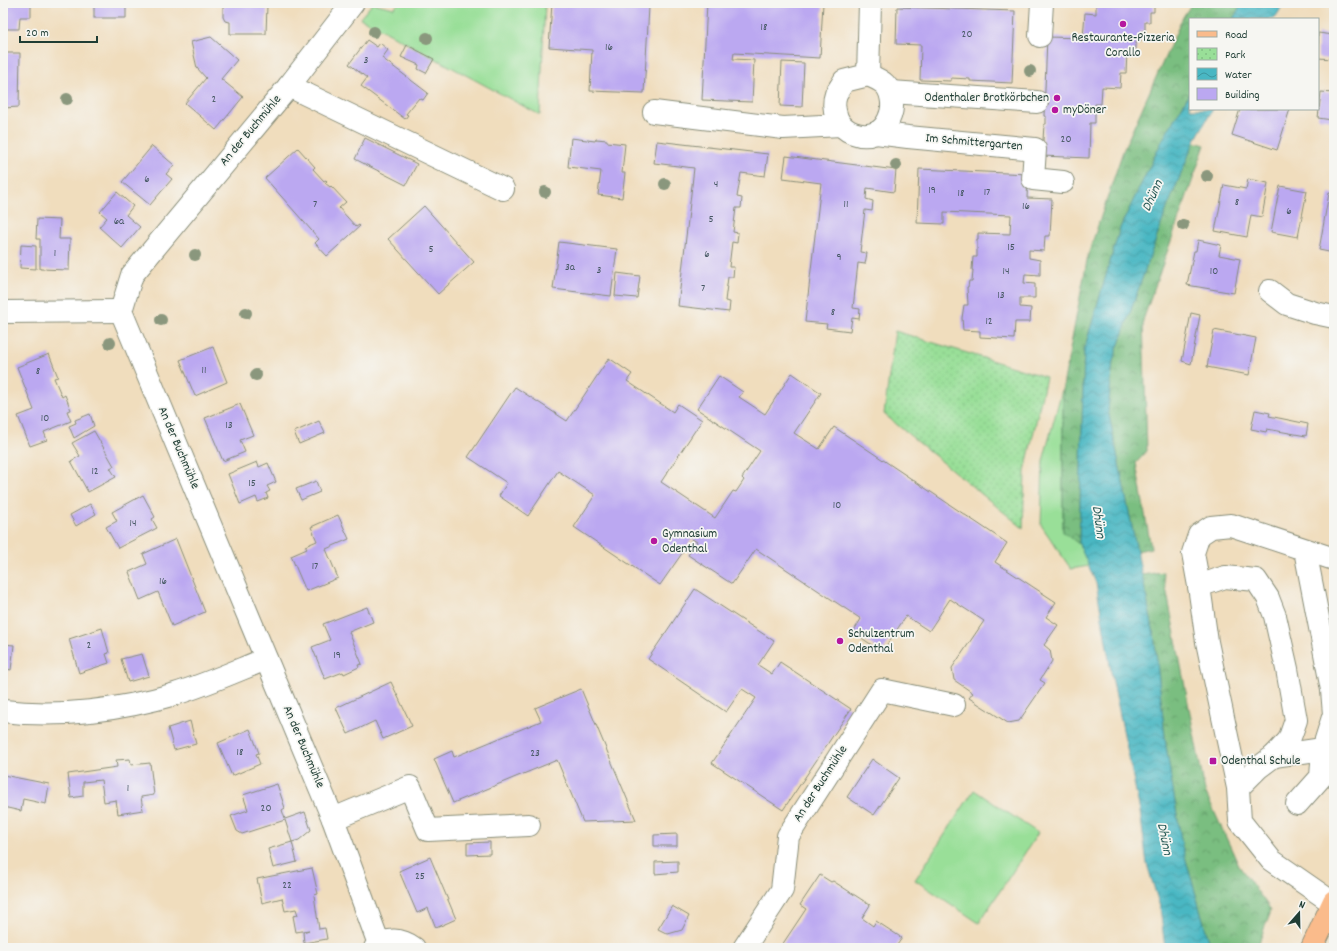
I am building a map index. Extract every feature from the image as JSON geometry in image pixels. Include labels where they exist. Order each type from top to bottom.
[{"type":"main road","points":[[1312,948],[1334,902]]},
{"type":"street","name":"An der Buchmühle","points":[[353,3],[289,86],[132,275],[121,311],[333,819],[377,946],[393,940],[407,943],[414,948]]},
{"type":"street","points":[[868,75],[870,3]]},
{"type":"street","points":[[1040,36],[1042,3]]},
{"type":"street","points":[[840,126],[834,110],[836,94],[844,81],[868,75],[882,80],[891,92],[892,107],[888,122],[876,133]]},
{"type":"street","points":[[289,86],[503,189]]},
{"type":"street","points":[[891,92],[1037,102]]},
{"type":"street","name":"Im Schmittergarten","points":[[654,112],[783,128],[840,126],[850,132],[863,135],[876,133],[1035,149],[1033,179],[1063,182]]},
{"type":"street","points":[[1270,291],[1287,304],[1315,313],[1334,317]]},
{"type":"street","points":[[3,312],[121,311]]},
{"type":"street","points":[[1334,559],[1231,525],[1211,527],[1199,535],[1193,553],[1207,642],[1238,788],[1240,821],[1271,860],[1334,902]]},
{"type":"street","points":[[1296,804],[1321,777],[1334,714],[1332,690],[1305,550]]},
{"type":"street","points":[[1199,586],[1225,576],[1256,580],[1268,598],[1275,616],[1287,669],[1296,720],[1289,740],[1274,756],[1258,768],[1238,788]]},
{"type":"street","points":[[3,711],[76,713],[128,705],[175,694],[266,659]]},
{"type":"street","name":"An der Buchmühle","points":[[744,948],[782,890],[788,836],[882,690],[954,705]]},
{"type":"street","points":[[1274,756],[1328,746]]},
{"type":"street","points":[[333,819],[410,787],[428,830],[529,825]]},
{"type":"green space","points":[[373,3],[394,8],[399,3],[545,3],[540,115],[360,18]]},
{"type":"green space","points":[[1192,3],[1242,3],[1234,18],[1189,18],[1189,95],[1163,139],[1120,228],[1084,350],[1079,544],[1063,532],[1063,386],[1088,255],[1123,151],[1183,17]]},
{"type":"green space","points":[[1194,142],[1205,145],[1143,320],[1147,451],[1136,463],[1151,548],[1137,551],[1108,410],[1113,361],[1167,208]]},
{"type":"green space","points":[[895,331],[1046,377],[1025,471],[1023,528],[884,414]]},
{"type":"green space","points":[[1063,386],[1063,531],[1079,544],[1089,566],[1071,569],[1041,525],[1043,461]]},
{"type":"green space","points":[[1163,572],[1205,791],[1239,866],[1271,910],[1257,948],[1211,948],[1182,846],[1166,746],[1154,634],[1142,575]]},
{"type":"green space","points":[[974,790],[1038,833],[979,923],[915,880]]},
{"type":"water","points":[[1242,3],[1285,3],[1275,18],[1234,18]]},
{"type":"water","name":"Dhünn","points":[[1189,95],[1189,110],[1212,110],[1194,142],[1167,208],[1113,361],[1108,410],[1154,634],[1166,746],[1182,846],[1211,948],[1165,948],[1160,907],[1147,864],[1140,811],[1112,677],[1096,583],[1079,544],[1084,350],[1120,228],[1163,139]]},
{"type":"building","points":[[3,3],[31,3],[31,17],[20,17],[19,29],[3,29]]},
{"type":"building","points":[[94,3],[126,3],[126,18],[94,18]]},
{"type":"building","points":[[223,3],[320,3],[317,7],[267,5],[266,34],[230,34],[230,22],[225,21],[223,17]]},
{"type":"building","points":[[552,3],[644,3],[649,7],[644,93],[590,91],[592,50],[549,47]]},
{"type":"building","points":[[707,3],[823,3],[820,58],[734,53],[733,59],[754,60],[752,102],[702,100]]},
{"type":"building","points":[[1096,3],[1154,3],[1154,12],[1150,12],[1150,22],[1145,22],[1145,31],[1141,31],[1141,42],[1136,42],[1136,52],[1127,52],[1126,73],[1121,73],[1120,88],[1102,87],[1101,104],[1095,104],[1095,123],[1090,123],[1089,158],[1042,156],[1044,124],[1046,124],[1046,116],[1044,116],[1047,37],[1083,38],[1085,13],[1096,14]]},
{"type":"building","points":[[897,7],[1015,11],[1012,83],[970,81],[970,79],[951,78],[951,81],[920,80],[921,45],[896,44]]},
{"type":"building","points":[[1319,33],[1334,35],[1334,59],[1319,58]]},
{"type":"building","points":[[211,37],[237,60],[221,79],[243,97],[216,130],[185,103],[206,78],[197,68],[191,42]]},
{"type":"building","points":[[367,40],[377,47],[380,43],[388,50],[382,58],[428,93],[423,100],[419,98],[406,114],[408,115],[405,119],[361,86],[367,78],[349,64]]},
{"type":"building","points":[[407,45],[434,59],[426,73],[418,69],[419,65],[401,57]]},
{"type":"building","points":[[3,53],[20,53],[19,107],[3,108]]},
{"type":"building","points":[[782,62],[804,63],[802,107],[780,106]]},
{"type":"building","points":[[1321,92],[1334,93],[1332,120],[1318,118]]},
{"type":"building","points":[[1240,110],[1290,110],[1277,150],[1232,135]]},
{"type":"building","points":[[365,138],[417,164],[406,185],[355,159]]},
{"type":"building","points":[[571,138],[595,141],[596,139],[607,140],[607,142],[625,144],[622,173],[625,173],[622,198],[598,195],[601,171],[568,167]]},
{"type":"building","points":[[657,141],[768,154],[765,176],[741,173],[737,197],[742,198],[741,208],[736,208],[733,232],[738,233],[737,243],[732,242],[729,267],[734,267],[733,277],[728,277],[725,301],[730,302],[729,312],[678,306],[694,168],[654,163]]},
{"type":"building","points":[[152,146],[174,165],[166,174],[172,179],[150,205],[122,182]]},
{"type":"building","points":[[298,148],[315,167],[313,169],[324,181],[327,181],[325,183],[330,187],[331,186],[346,202],[339,208],[356,227],[359,225],[360,226],[327,256],[315,243],[319,239],[265,178]]},
{"type":"building","points":[[786,156],[896,170],[894,192],[867,188],[866,199],[873,201],[872,211],[865,210],[860,252],[867,253],[865,264],[858,263],[853,308],[860,309],[859,319],[852,318],[850,331],[826,328],[827,324],[805,322],[821,183],[783,178]]},
{"type":"building","points":[[919,169],[1028,174],[1027,198],[1052,199],[1050,236],[1045,236],[1044,251],[1029,250],[1029,258],[1040,260],[1040,275],[1025,274],[1024,283],[1035,284],[1035,298],[1020,298],[1020,307],[1031,308],[1030,322],[1015,322],[1014,339],[980,337],[980,331],[963,330],[962,318],[964,305],[968,305],[967,287],[969,281],[972,281],[973,257],[977,257],[978,233],[1010,234],[1011,215],[944,212],[944,224],[917,223]]},
{"type":"building","points":[[1248,179],[1268,183],[1262,217],[1251,215],[1247,237],[1215,231],[1224,185],[1246,189]]},
{"type":"building","points":[[1280,186],[1307,191],[1298,237],[1271,232]]},
{"type":"building","points":[[117,192],[133,206],[126,215],[140,227],[122,248],[99,227],[107,218],[100,212]]},
{"type":"building","points":[[1329,193],[1334,194],[1334,253],[1319,250]]},
{"type":"building","points":[[424,206],[474,262],[438,294],[388,239]]},
{"type":"building","points":[[3,218],[5,218],[4,246],[3,246]]},
{"type":"building","points":[[37,219],[60,220],[59,239],[70,239],[69,270],[40,269],[40,239],[36,239]]},
{"type":"building","points":[[1198,240],[1221,245],[1219,255],[1240,259],[1234,293],[1187,285],[1194,251],[1196,251]]},
{"type":"building","points":[[559,242],[617,249],[611,296],[553,289]]},
{"type":"building","points":[[21,245],[36,246],[36,269],[20,268]]},
{"type":"building","points":[[617,273],[640,276],[637,298],[615,296]]},
{"type":"building","points":[[1191,313],[1200,315],[1191,364],[1182,361]]},
{"type":"building","points":[[1214,330],[1256,338],[1249,375],[1207,367]]},
{"type":"building","points":[[213,347],[227,382],[195,396],[180,360]]},
{"type":"building","points":[[49,354],[58,377],[54,378],[62,397],[65,395],[71,410],[67,411],[71,421],[44,432],[47,440],[30,446],[18,416],[34,410],[17,367]]},
{"type":"building","points":[[609,358],[632,374],[627,381],[673,412],[678,404],[702,420],[661,482],[715,518],[733,491],[736,492],[744,480],[742,478],[760,451],[697,409],[719,376],[743,392],[739,397],[765,414],[792,373],[821,393],[794,433],[819,449],[834,427],[1007,543],[995,562],[1056,602],[1046,617],[1058,625],[1044,645],[1050,650],[1052,661],[1040,680],[1045,683],[1019,721],[1008,723],[969,698],[973,693],[954,680],[952,668],[984,621],[950,599],[929,631],[906,616],[882,652],[853,632],[861,619],[756,549],[732,584],[688,555],[697,542],[692,539],[660,585],[574,527],[595,495],[558,471],[528,516],[499,496],[507,483],[468,457],[515,387],[567,421]]},
{"type":"building","points":[[240,404],[253,435],[240,440],[245,452],[223,461],[205,418]]},
{"type":"building","points":[[1255,410],[1270,413],[1269,416],[1308,424],[1306,436],[1267,429],[1266,432],[1251,429]]},
{"type":"building","points":[[90,414],[94,426],[74,438],[69,426],[76,423],[75,420]]},
{"type":"building","points":[[319,421],[325,433],[299,444],[294,432]]},
{"type":"building","points":[[94,431],[114,466],[110,468],[116,477],[88,492],[71,461],[80,456],[72,443]]},
{"type":"building","points":[[257,462],[259,467],[268,463],[276,482],[267,486],[270,491],[266,493],[268,498],[258,502],[256,497],[240,504],[228,474]]},
{"type":"building","points":[[316,481],[320,492],[301,500],[296,489]]},
{"type":"building","points":[[143,495],[155,517],[152,519],[157,528],[118,548],[106,527],[117,521],[112,512]]},
{"type":"building","points":[[90,504],[96,514],[76,526],[70,515]]},
{"type":"building","points":[[338,515],[349,539],[326,549],[338,578],[306,591],[291,556],[307,549],[305,546],[317,541],[311,527]]},
{"type":"building","points":[[176,539],[205,612],[172,626],[158,592],[140,600],[129,572],[147,564],[143,554]]},
{"type":"building","points":[[695,589],[774,641],[758,665],[772,674],[780,662],[851,709],[783,810],[712,763],[756,698],[742,689],[726,712],[648,659]]},
{"type":"building","points":[[367,607],[373,622],[349,632],[362,664],[344,674],[343,672],[325,679],[312,647],[330,640],[323,624]]},
{"type":"building","points":[[102,628],[109,653],[106,654],[109,663],[79,673],[69,639]]},
{"type":"building","points":[[3,644],[14,645],[11,670],[7,669],[6,680],[3,680]]},
{"type":"building","points":[[142,654],[149,676],[128,682],[121,659]]},
{"type":"building","points":[[391,682],[412,726],[383,739],[375,721],[348,734],[336,708]]},
{"type":"building","points":[[581,689],[636,820],[583,822],[557,760],[453,803],[434,759],[452,751],[454,757],[541,721],[535,708]]},
{"type":"building","points":[[190,721],[196,744],[174,750],[168,728]]},
{"type":"building","points":[[250,729],[259,753],[256,754],[260,764],[232,776],[218,743]]},
{"type":"building","points":[[130,759],[131,765],[150,763],[154,795],[141,797],[143,810],[118,814],[116,800],[104,802],[101,780],[83,782],[83,796],[71,798],[68,774],[117,767],[116,760]]},
{"type":"building","points":[[872,759],[899,778],[874,815],[847,797]]},
{"type":"building","points":[[3,775],[49,784],[46,804],[23,799],[21,811],[3,807]]},
{"type":"building","points":[[277,784],[285,808],[282,810],[285,819],[305,812],[311,830],[299,840],[292,842],[285,820],[242,834],[237,831],[231,816],[248,810],[243,795]]},
{"type":"building","points":[[677,834],[677,846],[654,846],[654,835]]},
{"type":"building","points":[[292,842],[297,862],[273,868],[268,849]]},
{"type":"building","points":[[490,842],[490,854],[467,855],[467,843]]},
{"type":"building","points":[[430,857],[456,919],[436,928],[428,908],[417,913],[399,871]]},
{"type":"building","points":[[678,861],[678,872],[655,874],[655,862]]},
{"type":"building","points":[[312,868],[318,894],[314,895],[319,929],[325,928],[327,939],[304,943],[303,932],[309,930],[296,932],[293,916],[298,915],[296,909],[285,911],[282,898],[262,903],[257,879]]},
{"type":"building","points":[[820,875],[831,882],[833,881],[870,905],[862,918],[873,926],[876,921],[902,938],[895,948],[780,948],[806,909],[800,905]]},
{"type":"building","points":[[672,906],[689,916],[682,930],[668,934],[658,929]]},
{"type":"place","name":"Restaurante-Pizzeria Corallo","points":[[1123,24]]},
{"type":"place","name":"Odenthaler Brotkörbchen","points":[[1057,98]]},
{"type":"place","name":"myDöner","points":[[1055,110]]},
{"type":"place","name":"Gymnasium Odenthal","points":[[654,541]]},
{"type":"place","name":"Schulzentrum Odenthal","points":[[840,641]]},
{"type":"place","name":"Odenthal Schule","points":[[1213,761]]}]
